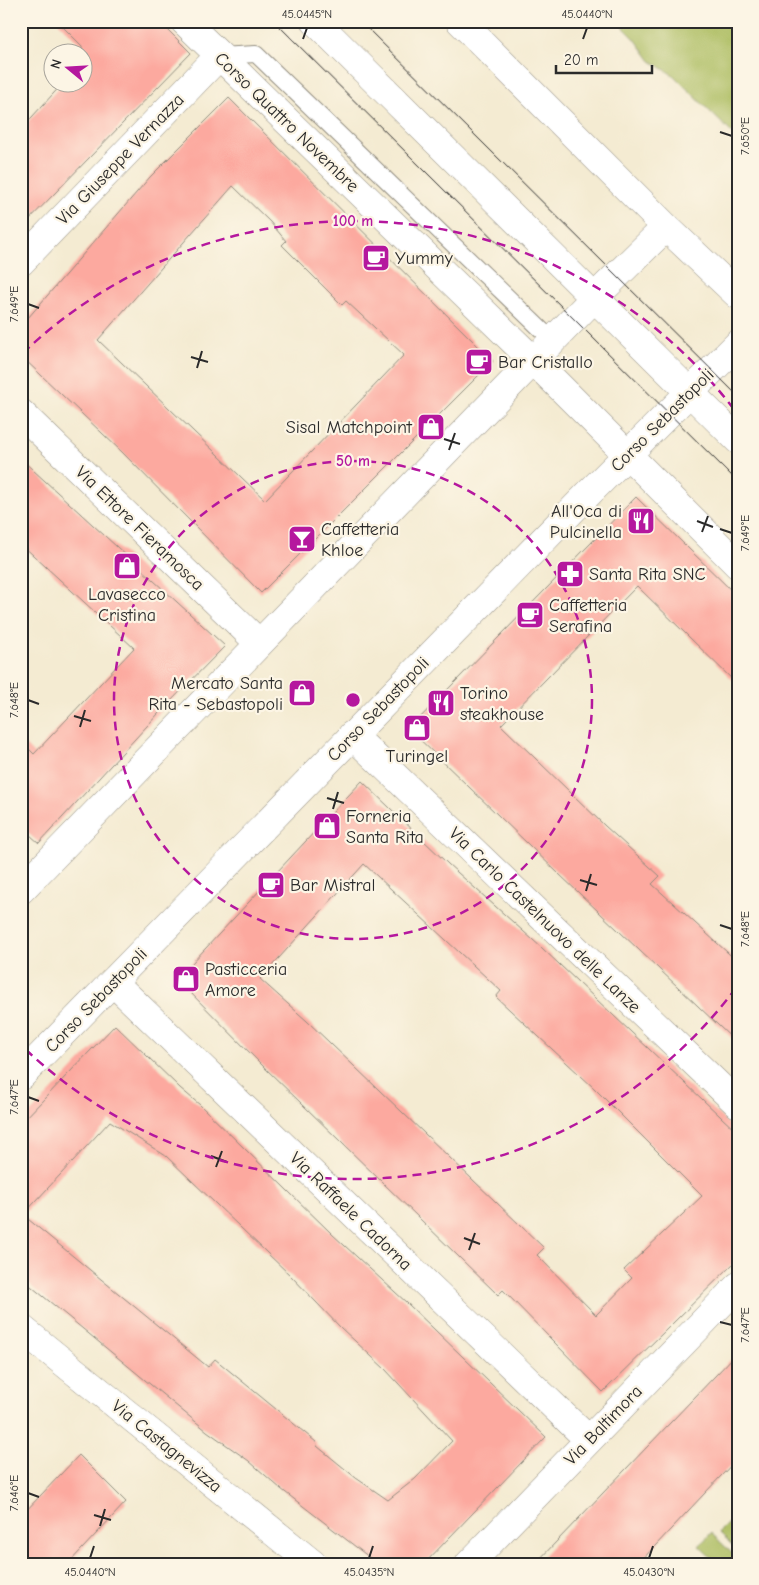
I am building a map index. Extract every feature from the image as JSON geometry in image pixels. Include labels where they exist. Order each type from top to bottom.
[{"type":"street","name":"Corso Quattro Novembre","points":[[184,21],[534,361],[738,566]]},
{"type":"street","points":[[315,21],[738,440]]},
{"type":"street","points":[[460,21],[738,295]]},
{"type":"street","name":"Via Giuseppe Vernazza","points":[[21,262],[219,56]]},
{"type":"street","points":[[21,889],[666,226]]},
{"type":"street","name":"Corso Sebastopoli","points":[[21,1076],[627,454],[738,344]]},
{"type":"street","name":"Via Ettore Fieramosca","points":[[21,413],[259,644]]},
{"type":"street","name":"Via Carlo Castelnuovo delle Lanze","points":[[352,735],[738,1104]]},
{"type":"street","name":"Via Raffaele Cadorna","points":[[113,982],[589,1440]]},
{"type":"street","name":"Via Baltimora","points":[[469,1564],[738,1286]]},
{"type":"street","name":"Via Castagnevizza","points":[[21,1328],[313,1564]]},
{"type":"lane","points":[[219,56],[256,54],[553,341]]},
{"type":"green space","points":[[617,21],[738,21],[738,139],[673,75],[651,61],[635,39]]},
{"type":"green space","points":[[735,1516],[738,1519],[738,1551],[719,1532]]},
{"type":"green space","points":[[711,1533],[734,1555],[725,1564],[711,1564],[714,1560],[699,1546]]},
{"type":"building","points":[[57,21],[159,21],[191,53],[21,228],[21,129],[55,92],[92,92],[92,42],[78,42]]},
{"type":"building","points":[[229,98],[493,361],[261,593],[122,452],[21,356],[21,326],[150,177]],"holes":[[[233,186],[270,222],[286,241],[282,245],[342,305],[346,301],[404,355],[265,500],[98,340]]]},
{"type":"building","points":[[21,459],[225,646],[159,713],[39,843],[21,827],[21,741],[34,754],[134,648],[21,544]]},
{"type":"building","points":[[636,497],[738,597],[738,685],[637,586],[501,725],[605,826],[660,876],[652,884],[738,962],[738,1044],[409,729]]},
{"type":"building","points":[[362,781],[448,864],[542,948],[738,1133],[738,1259],[603,1392],[503,1290],[498,1295],[263,1066],[177,979]],"holes":[[[364,864],[501,991],[496,997],[594,1088],[702,1196],[624,1270],[632,1278],[596,1315],[537,1255],[544,1248],[307,1021],[260,979]]]},
{"type":"building","points":[[115,1025],[546,1437],[424,1564],[378,1564],[281,1489],[249,1461],[207,1431],[21,1278],[21,1123]],"holes":[[[110,1121],[166,1156],[385,1369],[452,1441],[415,1479],[388,1500],[356,1478],[317,1446],[316,1442],[215,1359],[208,1367],[23,1215]]]},
{"type":"building","points":[[738,1352],[738,1458],[638,1564],[535,1564]]},
{"type":"building","points":[[79,1455],[126,1502],[68,1564],[21,1564],[21,1516]]},
{"type":"tram line","points":[[274,21],[738,482]]},
{"type":"tram line","points":[[360,21],[738,396]]},
{"type":"place","name":"Yummy","points":[[376,258]]},
{"type":"place","name":"Bar Cristallo","points":[[479,362]]},
{"type":"place","name":"Sisal Matchpoint","points":[[431,427]]},
{"type":"place","name":"All'Oca di Pulcinella","points":[[641,521]]},
{"type":"place","name":"Caffetteria Khloe","points":[[302,539]]},
{"type":"place","name":"Lavasecco Cristina","points":[[127,566]]},
{"type":"place","name":"Santa Rita SNC","points":[[570,574]]},
{"type":"place","name":"Caffetteria Serafina","points":[[530,615]]},
{"type":"place","name":"Mercato Santa Rita - Sebastopoli","points":[[302,693]]},
{"type":"place","name":"Torino steakhouse","points":[[441,703]]},
{"type":"place","name":"Turingel","points":[[417,728]]},
{"type":"place","name":"Forneria Santa Rita","points":[[327,826]]},
{"type":"place","name":"Bar Mistral","points":[[271,885]]},
{"type":"place","name":"Pasticceria Amore","points":[[186,979]]}]
